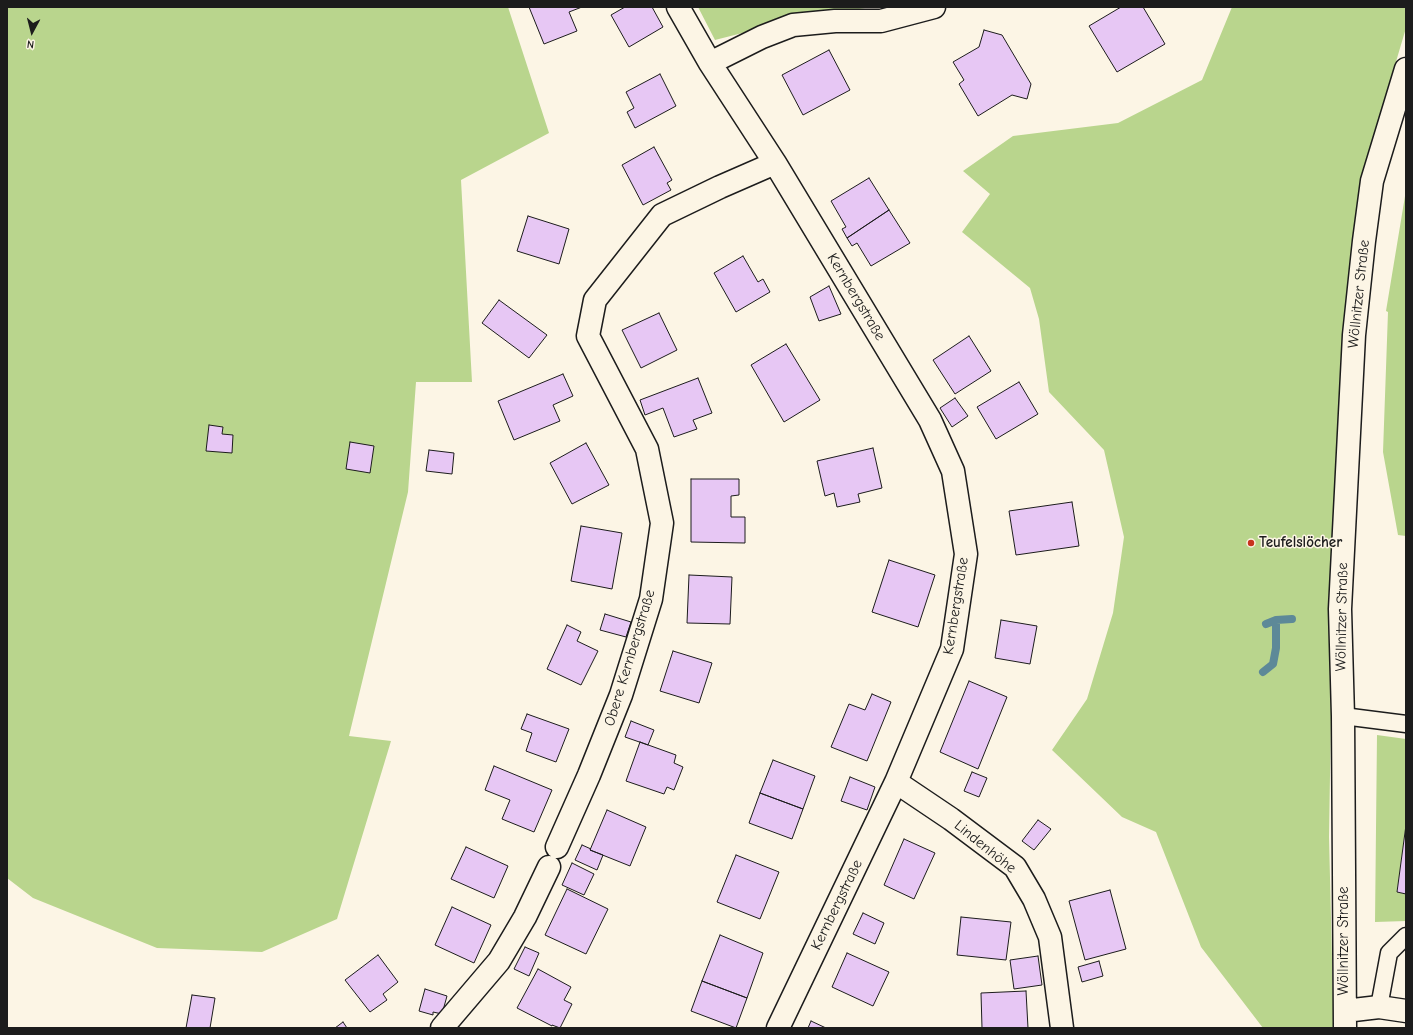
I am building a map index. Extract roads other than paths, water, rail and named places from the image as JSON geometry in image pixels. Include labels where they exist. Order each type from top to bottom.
[{"type":"street","name":"Kernbergstraße","points":[[678,7],[710,63],[775,163],[930,420],[952,471],[966,554],[952,649],[896,782],[778,1028]]},
{"type":"street","points":[[710,63],[762,37],[793,25],[881,21],[934,7]]},
{"type":"street","name":"Wöllnitzer Straße","points":[[1345,1020],[1343,716],[1340,609],[1354,335],[1372,182],[1406,68]]},
{"type":"street","name":"Obere Kernbergstraße","points":[[557,847],[590,775],[621,695],[651,599],[662,523],[647,449],[588,336],[595,300],[662,215],[775,163]]},
{"type":"street","name":"Lindenhöhe","points":[[896,782],[951,819],[1015,867],[1034,899],[1050,937],[1062,1028]]},
{"type":"street","points":[[442,1028],[499,962],[525,917],[549,868]]},
{"type":"street","points":[[1345,1020],[1379,1007],[1406,1011]]},
{"type":"lane","points":[[1343,716],[1406,724]]},
{"type":"lane","points":[[1379,1007],[1389,953],[1406,936]]},
{"type":"waterway","points":[[1266,624],[1276,620],[1292,619]]},
{"type":"waterway","points":[[1263,672],[1273,664],[1276,648],[1276,620]]},
{"type":"place","name":"Teufelslöcher","points":[[1251,543]]}]
